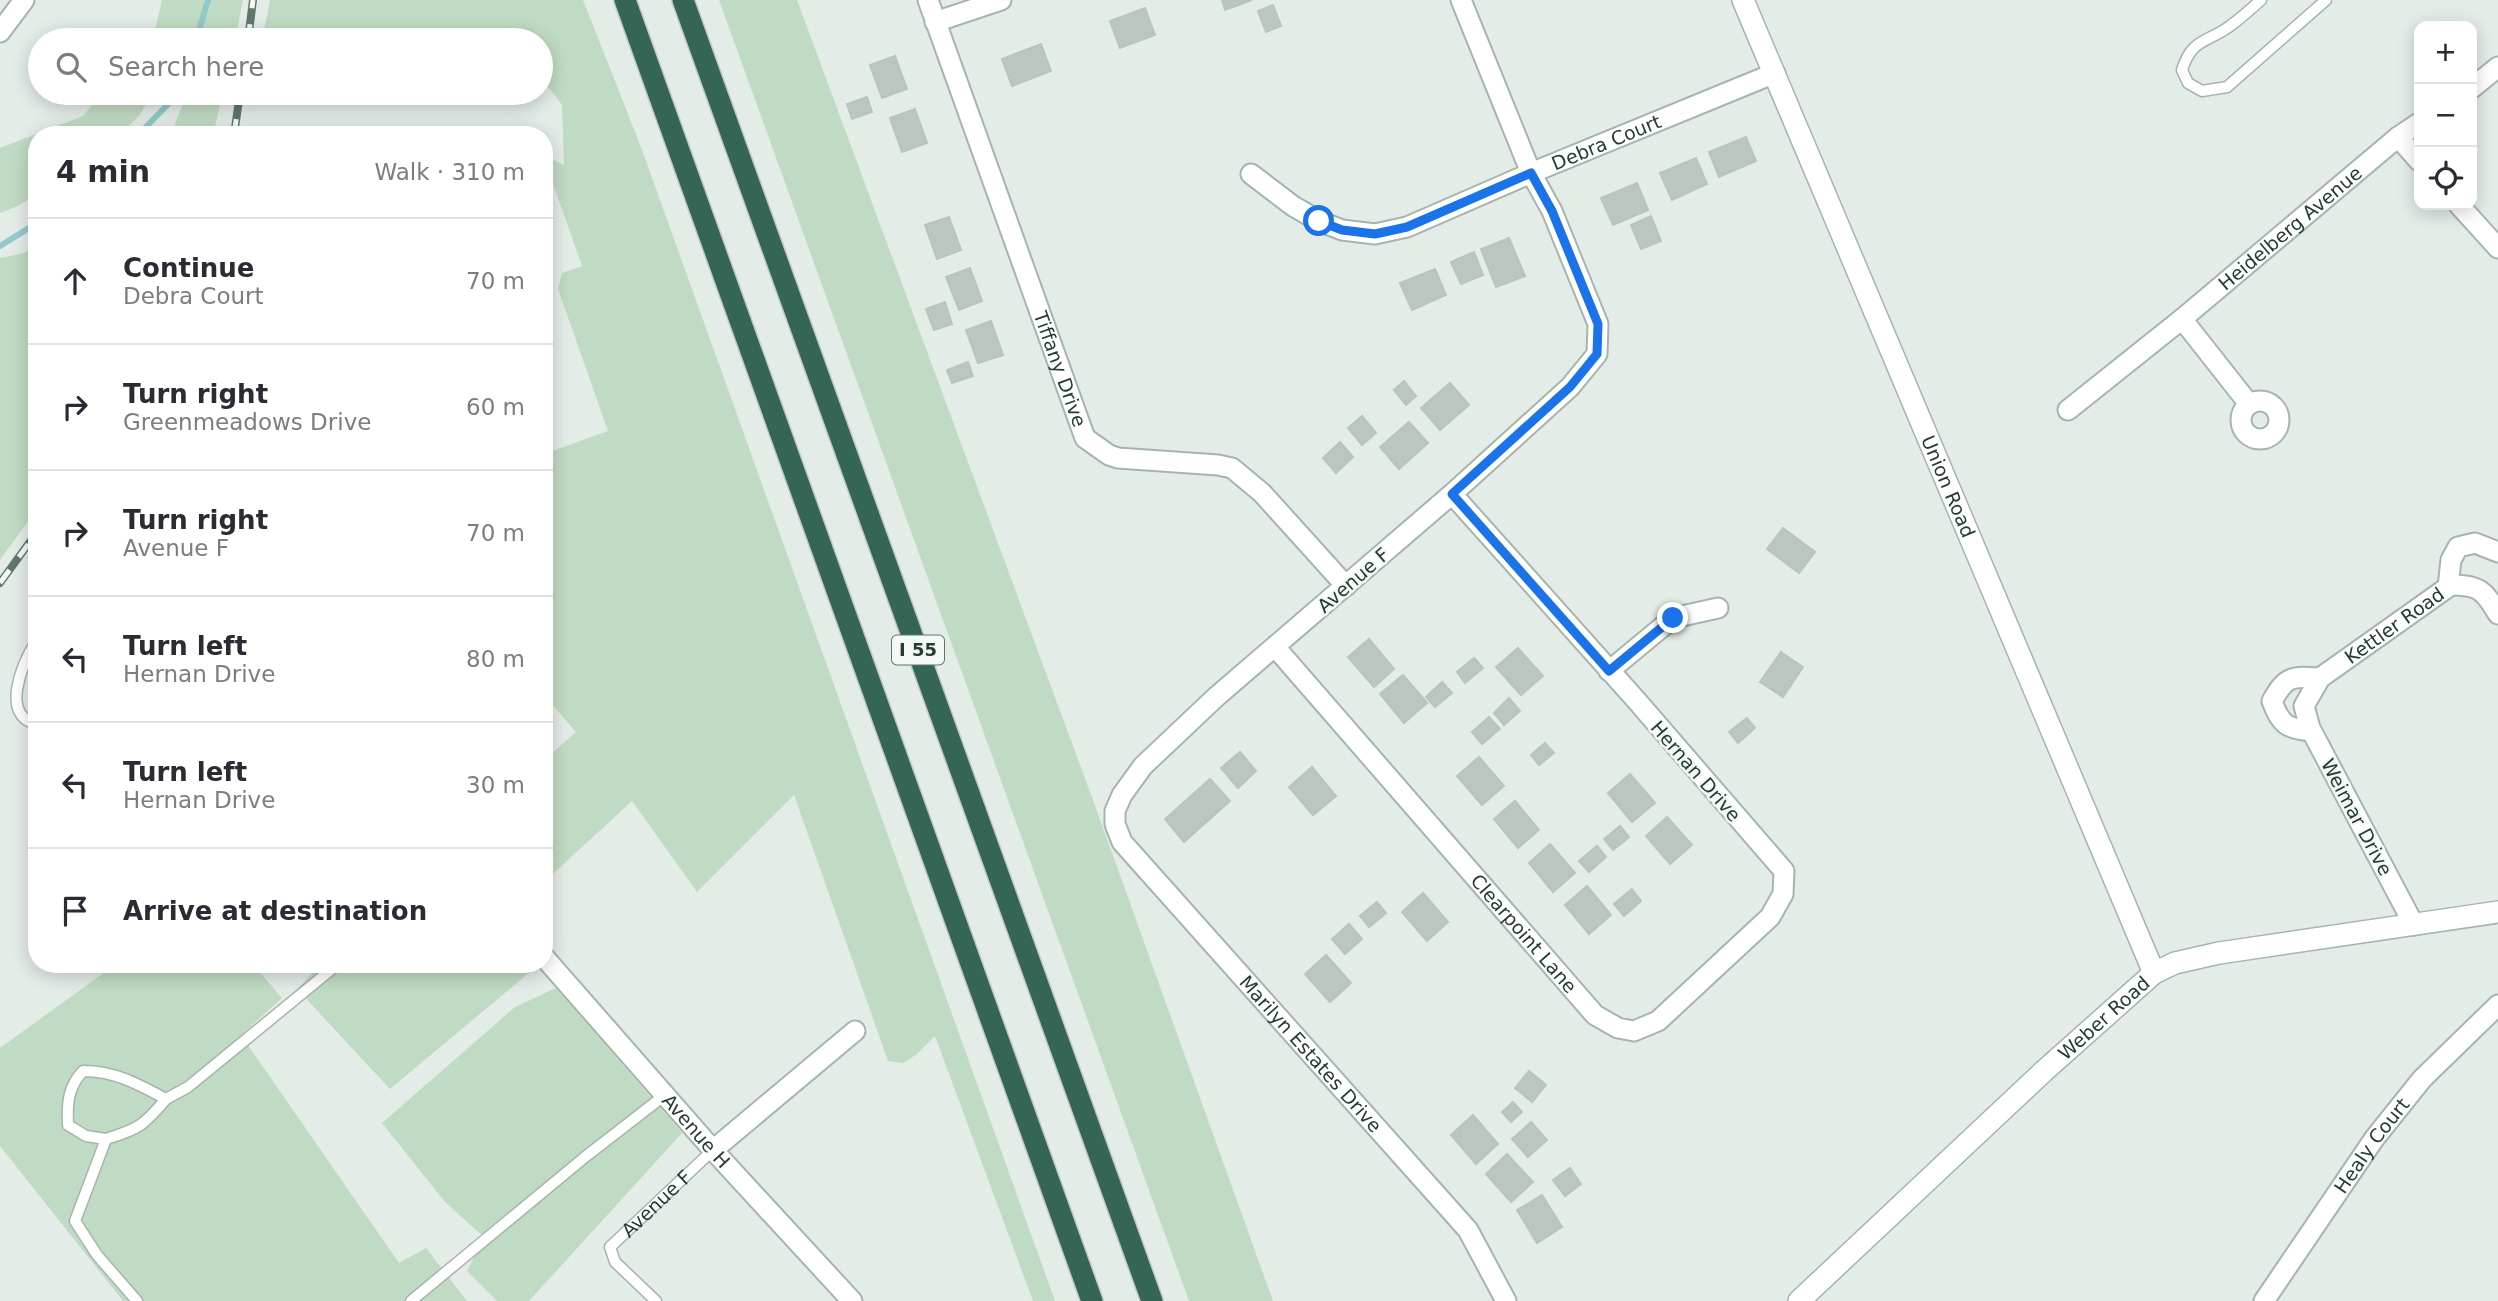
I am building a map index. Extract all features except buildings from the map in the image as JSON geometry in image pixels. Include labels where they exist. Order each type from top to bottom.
[{"type":"highway","name":"I 55","points":[[625,0],[1093,1301]]},
{"type":"highway","name":"I 55","points":[[683,0],[1152,1301]]},
{"type":"street","points":[[0,32],[24,0]]},
{"type":"street","name":"Tiffany Drive","points":[[928,0],[1085,438],[1118,458],[1232,468],[1262,493],[1346,586]]},
{"type":"street","points":[[935,22],[1001,0]]},
{"type":"street","points":[[1461,0],[1531,173]]},
{"type":"street","name":"Union Road","points":[[1743,0],[2154,973]]},
{"type":"street","points":[[2477,84],[2498,66]]},
{"type":"street","name":"Debra Court","points":[[1251,174],[1293,206],[1319,221],[1342,230],[1375,234],[1407,227],[1774,73]]},
{"type":"street","name":"Heidelberg Avenue","points":[[2068,410],[2414,126]]},
{"type":"street","points":[[2398,137],[2414,155]]},
{"type":"street","name":"Avenue F","points":[[1115,811],[1122,795],[1143,766],[1216,697],[1452,494],[1570,387],[1597,354],[1598,324],[1552,211],[1531,173]]},
{"type":"street","points":[[2464,210],[2498,248]]},
{"type":"street","points":[[2182,319],[2249,404]]},
{"type":"street","name":"Hernan Drive","points":[[1452,494],[1784,872]]},
{"type":"street","points":[[2448,587],[2451,561],[2458,547],[2474,543],[2498,552]]},
{"type":"street","name":"Kettler Road","points":[[2304,706],[2319,678],[2451,585],[2472,585],[2495,600]]},
{"type":"street","points":[[1609,671],[1673,618],[1718,608]]},
{"type":"street","name":"Clearpoint Lane","points":[[1276,648],[1595,1015],[1618,1028],[1634,1031],[1658,1021],[1760,926],[1770,916],[1783,894],[1784,872]]},
{"type":"street","name":"Kettler Road","points":[[2311,731],[2292,730],[2277,716],[2272,701],[2282,683],[2296,676],[2319,678]]},
{"type":"street","name":"Weimar Drive","points":[[2304,706],[2311,731],[2414,925]]},
{"type":"street","name":"Marilyn Estates Drive","points":[[1115,811],[1115,824],[1122,842],[1468,1230],[1507,1301]]},
{"type":"street","name":"Weber Road","points":[[1799,1301],[2044,1071],[2154,973],[2175,962],[2219,953],[2498,912]]},
{"type":"street","name":"Avenue H","points":[[553,967],[713,1150],[852,1301]]},
{"type":"street","name":"Healy Court","points":[[2264,1301],[2374,1139],[2422,1079],[2498,1005]]},
{"type":"street","name":"Avenue F","points":[[713,1150],[855,1031]]},
{"type":"lane","points":[[2261,0],[2229,27],[2204,40],[2187,54],[2182,70],[2188,83],[2202,91],[2227,87],[2326,0]]},
{"type":"lane","points":[[28,654],[10,682],[7,698],[13,713],[28,722]]},
{"type":"lane","points":[[166,1099],[123,1077],[104,1071],[83,1071],[73,1082],[67,1102],[68,1125],[86,1136],[106,1139],[135,1130],[148,1121],[166,1099],[188,1087],[327,973]]},
{"type":"lane","points":[[411,1301],[585,1157],[665,1095]]},
{"type":"lane","points":[[106,1139],[75,1221],[97,1255],[137,1301]]},
{"type":"lane","name":"Avenue F","points":[[656,1301],[615,1262],[610,1247],[713,1150]]},
{"type":"green space","points":[[162,0],[243,0],[237,28],[154,28]]},
{"type":"green space","points":[[270,0],[583,0],[641,147],[1055,1301],[1033,1301],[935,1036],[917,1054],[903,1063],[888,1061],[794,795],[697,892],[632,801],[553,874],[553,752],[576,732],[553,705],[553,451],[608,431],[558,289],[562,273],[582,266],[553,184],[553,160],[564,165],[562,105],[553,93],[553,28],[264,28]]},
{"type":"green space","points":[[719,0],[797,0],[1093,800],[1273,1301],[1189,1301]]},
{"type":"green space","points":[[92,105],[146,105],[128,126],[57,126],[83,116]]},
{"type":"green space","points":[[182,105],[220,105],[215,126],[174,126]]},
{"type":"green space","points":[[28,137],[28,200],[0,213],[0,148]]},
{"type":"green space","points":[[28,251],[28,521],[0,560],[0,258]]},
{"type":"green space","points":[[104,973],[261,973],[282,998],[241,1035],[399,1263],[426,1248],[467,1301],[123,1301],[0,1146],[0,1048]]},
{"type":"green space","points":[[312,973],[529,973],[390,1089],[297,989]]},
{"type":"green space","points":[[556,988],[682,1133],[529,1301],[497,1301],[467,1271],[484,1237],[445,1202],[382,1123],[515,1007]]},
{"type":"waterway","points":[[200,28],[208,0]]},
{"type":"waterway","points":[[147,126],[167,105]]},
{"type":"waterway","points":[[0,246],[28,229]]},
{"type":"railway","points":[[250,28],[253,0]]},
{"type":"railway","points":[[235,126],[238,105]]},
{"type":"railway","points":[[0,583],[28,544]]},
{"type":"route","points":[[1319,221],[1342,230],[1375,234],[1407,227],[1531,173],[1552,211],[1598,324],[1597,354],[1570,387],[1452,494],[1609,671],[1673,618]]}]
